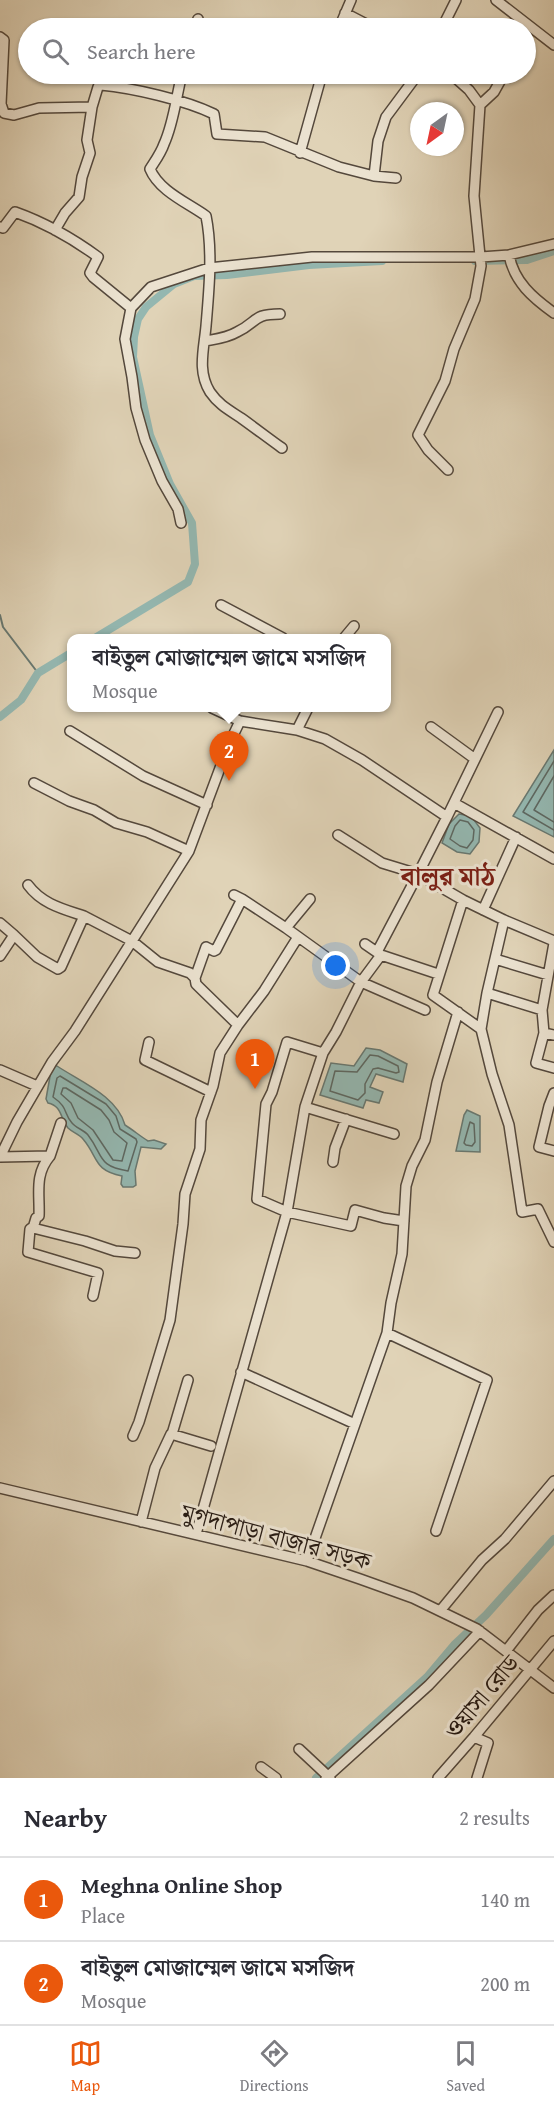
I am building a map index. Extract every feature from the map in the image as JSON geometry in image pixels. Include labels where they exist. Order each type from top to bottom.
[{"type":"street","points":[[343,18],[351,0]]},
{"type":"street","points":[[447,18],[456,0]]},
{"type":"street","points":[[496,0],[518,18]]},
{"type":"street","points":[[345,13],[355,18]]},
{"type":"street","points":[[536,32],[554,45]]},
{"type":"street","points":[[0,37],[4,40],[1,104],[4,113],[14,114],[39,108],[92,107]]},
{"type":"street","points":[[179,84],[167,137],[150,169],[171,193],[206,216],[209,227],[209,274],[202,355],[203,378],[210,392],[225,409],[282,448]]},
{"type":"street","points":[[300,153],[319,84]]},
{"type":"street","points":[[374,176],[378,141],[386,117],[411,84]]},
{"type":"street","points":[[448,470],[428,450],[418,435],[418,430],[436,402],[445,381],[454,349],[474,299],[481,261],[474,196],[480,105],[462,84]]},
{"type":"street","points":[[480,105],[494,92],[498,84]]},
{"type":"street","points":[[55,230],[65,213],[80,197],[82,177],[90,153],[87,140],[92,107],[98,87],[101,85],[174,101],[214,114],[217,134],[265,137],[339,167],[374,176],[396,178]]},
{"type":"street","points":[[0,227],[3,228],[15,212],[74,239],[98,257],[90,273],[93,277],[131,308]]},
{"type":"street","points":[[181,523],[178,509],[152,460],[136,408],[125,339],[131,308],[151,287],[209,274],[312,257],[510,260],[554,244]]},
{"type":"street","points":[[510,260],[517,279],[554,313]]},
{"type":"street","points":[[205,341],[224,338],[239,332],[262,314],[280,314]]},
{"type":"street","points":[[221,605],[274,634]]},
{"type":"street","points":[[348,634],[354,626]]},
{"type":"street","points":[[221,712],[240,721],[297,730],[325,739],[362,760],[447,817]]},
{"type":"street","points":[[297,730],[306,712]]},
{"type":"street","points":[[195,1534],[287,1212],[305,1107],[324,1053],[379,953],[498,712]]},
{"type":"street","points":[[50,1156],[0,1157],[51,1062],[75,1031],[189,851],[229,744],[240,721]]},
{"type":"street","points":[[430,727],[475,759]]},
{"type":"street","points":[[70,730],[143,776],[207,806]]},
{"type":"street","points":[[34,783],[69,801],[94,810],[116,823],[147,832],[189,851]]},
{"type":"street","points":[[454,803],[554,859]]},
{"type":"street","points":[[338,835],[382,863],[418,874],[463,900],[554,942],[542,1010],[544,1033],[536,1063],[554,1068]]},
{"type":"street","points":[[483,910],[516,837]]},
{"type":"street","points":[[28,885],[35,894],[53,906],[84,916],[132,941],[158,962],[190,973],[195,978]]},
{"type":"street","points":[[238,1025],[196,984],[195,978],[206,947],[216,950],[238,897],[361,982],[425,1010]]},
{"type":"street","points":[[286,928],[309,899]]},
{"type":"street","points":[[463,900],[433,995],[481,1029]]},
{"type":"street","points":[[0,923],[37,957],[58,969],[61,967],[84,916]]},
{"type":"street","points":[[504,920],[481,1029],[492,1074],[509,1125],[522,1212],[538,1209],[554,1242]]},
{"type":"street","points":[[0,956],[14,934]]},
{"type":"street","points":[[133,1436],[170,1320],[185,1194],[200,1149],[201,1120],[211,1092],[220,1053],[264,991],[298,937]]},
{"type":"street","points":[[365,944],[379,953],[438,974]]},
{"type":"street","points":[[495,959],[548,975]]},
{"type":"street","points":[[487,993],[542,1010]]},
{"type":"street","points":[[307,1561],[387,1333],[402,1254],[406,1186],[424,1140],[437,1082],[458,1012]]},
{"type":"street","points":[[544,1033],[554,1035]]},
{"type":"street","points":[[149,1042],[146,1060],[211,1092]]},
{"type":"street","points":[[324,1053],[287,1042],[272,1092],[266,1104],[265,1135],[257,1199],[287,1212],[351,1226],[355,1210],[404,1221]]},
{"type":"street","points":[[0,1070],[37,1086]]},
{"type":"street","points":[[554,1094],[539,1148],[554,1151]]},
{"type":"street","points":[[305,1107],[394,1134]]},
{"type":"street","points":[[333,1162],[335,1148],[346,1119]]},
{"type":"street","points":[[61,1123],[50,1156],[43,1164],[39,1179],[39,1216],[28,1234],[28,1252],[98,1274],[93,1296]]},
{"type":"street","points":[[33,1227],[115,1251],[135,1253]]},
{"type":"street","points":[[387,1333],[487,1380],[436,1531]]},
{"type":"street","points":[[241,1372],[355,1424]]},
{"type":"street","points":[[141,1522],[156,1468],[172,1434],[188,1380]]},
{"type":"street","points":[[172,1434],[211,1446]]},
{"type":"street","points":[[440,1611],[482,1560],[513,1531],[554,1481]]},
{"type":"street","name":"মুগদাপাড়া বাজার সড়ক","points":[[0,1488],[307,1561],[413,1598],[478,1630],[554,1688]]},
{"type":"street","points":[[506,1651],[538,1610],[554,1595]]},
{"type":"street","points":[[299,1749],[326,1775],[429,1685],[478,1630]]},
{"type":"street","name":"ওয়াসা রোড","points":[[438,1778],[554,1642]]},
{"type":"street","points":[[474,1737],[488,1743],[477,1778]]},
{"type":"street","points":[[261,1767],[276,1778]]},
{"type":"water","points":[[554,750],[554,837],[513,816]]},
{"type":"water","points":[[459,814],[471,816],[480,828],[479,842],[470,854],[457,852],[442,843],[449,824]]},
{"type":"water","points":[[366,1048],[380,1050],[407,1064],[403,1082],[376,1074],[370,1087],[383,1092],[379,1103],[366,1100],[363,1108],[320,1095],[331,1063],[354,1066]]},
{"type":"water","points":[[52,1065],[87,1084],[106,1098],[121,1115],[125,1125],[142,1137],[148,1141],[154,1140],[166,1144],[161,1149],[141,1147],[135,1171],[136,1185],[123,1187],[122,1176],[101,1167],[83,1139],[68,1128],[56,1107],[48,1103],[46,1099]]},
{"type":"water","points":[[467,1110],[480,1116],[480,1152],[456,1151]]},
{"type":"waterway","points":[[475,261],[527,260],[554,251]]},
{"type":"waterway","points":[[102,634],[188,582],[195,564],[192,523],[170,484],[150,435],[133,357],[138,319],[146,307],[174,284],[194,276],[227,275],[309,265],[382,261]]},
{"type":"waterway","points":[[0,615],[3,627],[38,673]]},
{"type":"waterway","points":[[0,717],[21,700],[38,673],[67,655]]},
{"type":"waterway","points":[[316,1778],[427,1677],[454,1645],[486,1615],[554,1539]]},
{"type":"place","name":"বাইতুল মোজাম্মেল জামে মসজিদ","points":[[229,781]]},
{"type":"place","name":"Meghna Online Shop","points":[[255,1089]]},
{"type":"district","name":"বালুর মাঠ","points":[[448,876]]}]
